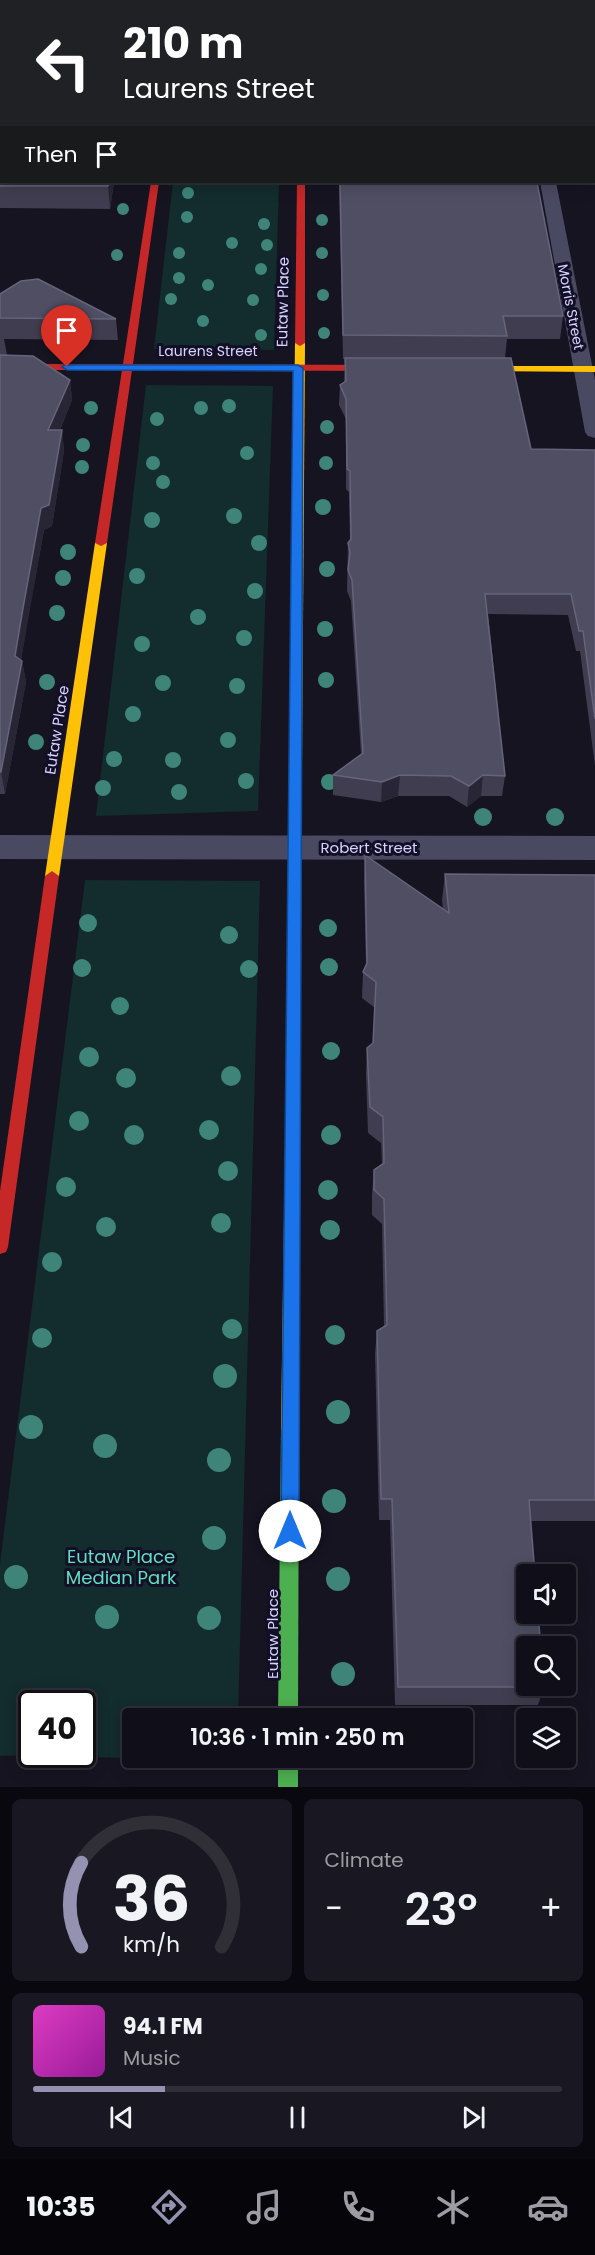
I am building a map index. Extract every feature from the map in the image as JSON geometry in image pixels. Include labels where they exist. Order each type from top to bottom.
[{"type":"street","name":"Eutaw Place","points":[[0,1247],[56,847],[155,183]]},
{"type":"street","name":"Eutaw Place","points":[[288,1708],[301,183]]},
{"type":"street","name":"Laurens Street","points":[[0,367],[404,368]]},
{"type":"street","points":[[451,368],[589,369]]},
{"type":"street","name":"Robert Street","points":[[0,847],[595,849]]},
{"type":"street","points":[[288,1768],[288,1787]]},
{"type":"lane","name":"Morris Street","points":[[548,183],[589,369],[595,432]]},
{"type":"green space","points":[[173,183],[279,183],[274,350],[154,349]]},
{"type":"green space","points":[[146,385],[273,386],[258,811],[96,816]]},
{"type":"green space","name":"Eutaw Place Median Park","points":[[85,880],[260,881],[238,1708],[122,1708],[122,1758],[96,1757],[96,1690],[18,1690],[18,1755],[0,1756],[0,1564]]},
{"type":"building","points":[[0,183],[109,183],[108,186],[0,186]]},
{"type":"building","points":[[340,183],[537,183],[563,316],[503,316],[507,336],[343,335]]},
{"type":"building","points":[[38,279],[116,319],[0,318],[0,294],[21,281]]},
{"type":"building","points":[[0,355],[33,356],[70,380],[48,430],[62,430],[49,505],[41,508],[23,608],[15,656],[22,661],[1,772],[0,772]]},
{"type":"building","points":[[345,358],[511,358],[531,449],[595,450],[595,719],[583,631],[579,631],[571,594],[485,594],[505,776],[483,775],[469,786],[451,776],[400,775],[382,782],[333,775],[363,753],[352,580],[348,570],[350,552],[348,543],[351,539],[350,471],[347,469],[346,399],[340,385],[346,381]]},
{"type":"building","points":[[365,855],[449,913],[445,874],[595,875],[595,1500],[529,1500],[534,1564],[516,1564],[516,1624],[539,1624],[540,1636],[516,1636],[516,1687],[398,1687],[392,1499],[381,1499],[377,1331],[387,1325],[384,1199],[374,1190],[374,1170],[384,1163],[383,1117],[370,1107],[367,1048],[373,1043],[376,982],[363,972],[367,963]]},
{"type":"traffic: fast","points":[[288,1708],[290,1428]]},
{"type":"traffic: fast","points":[[288,1768],[288,1787]]},
{"type":"traffic: slow","points":[[296,766],[300,343]]},
{"type":"traffic: slow","points":[[470,369],[595,369]]},
{"type":"traffic: slow","points":[[52,876],[101,543]]},
{"type":"traffic: slow","points":[[290,1428],[294,1008]]},
{"type":"traffic: jam","points":[[101,543],[155,183]]},
{"type":"traffic: jam","points":[[300,343],[301,183]]},
{"type":"traffic: jam","points":[[0,367],[388,368]]},
{"type":"traffic: jam","points":[[294,1008],[296,766]]},
{"type":"traffic: jam","points":[[0,1247],[52,876]]},
{"type":"route","points":[[67,367],[298,368],[290,1531]]}]
